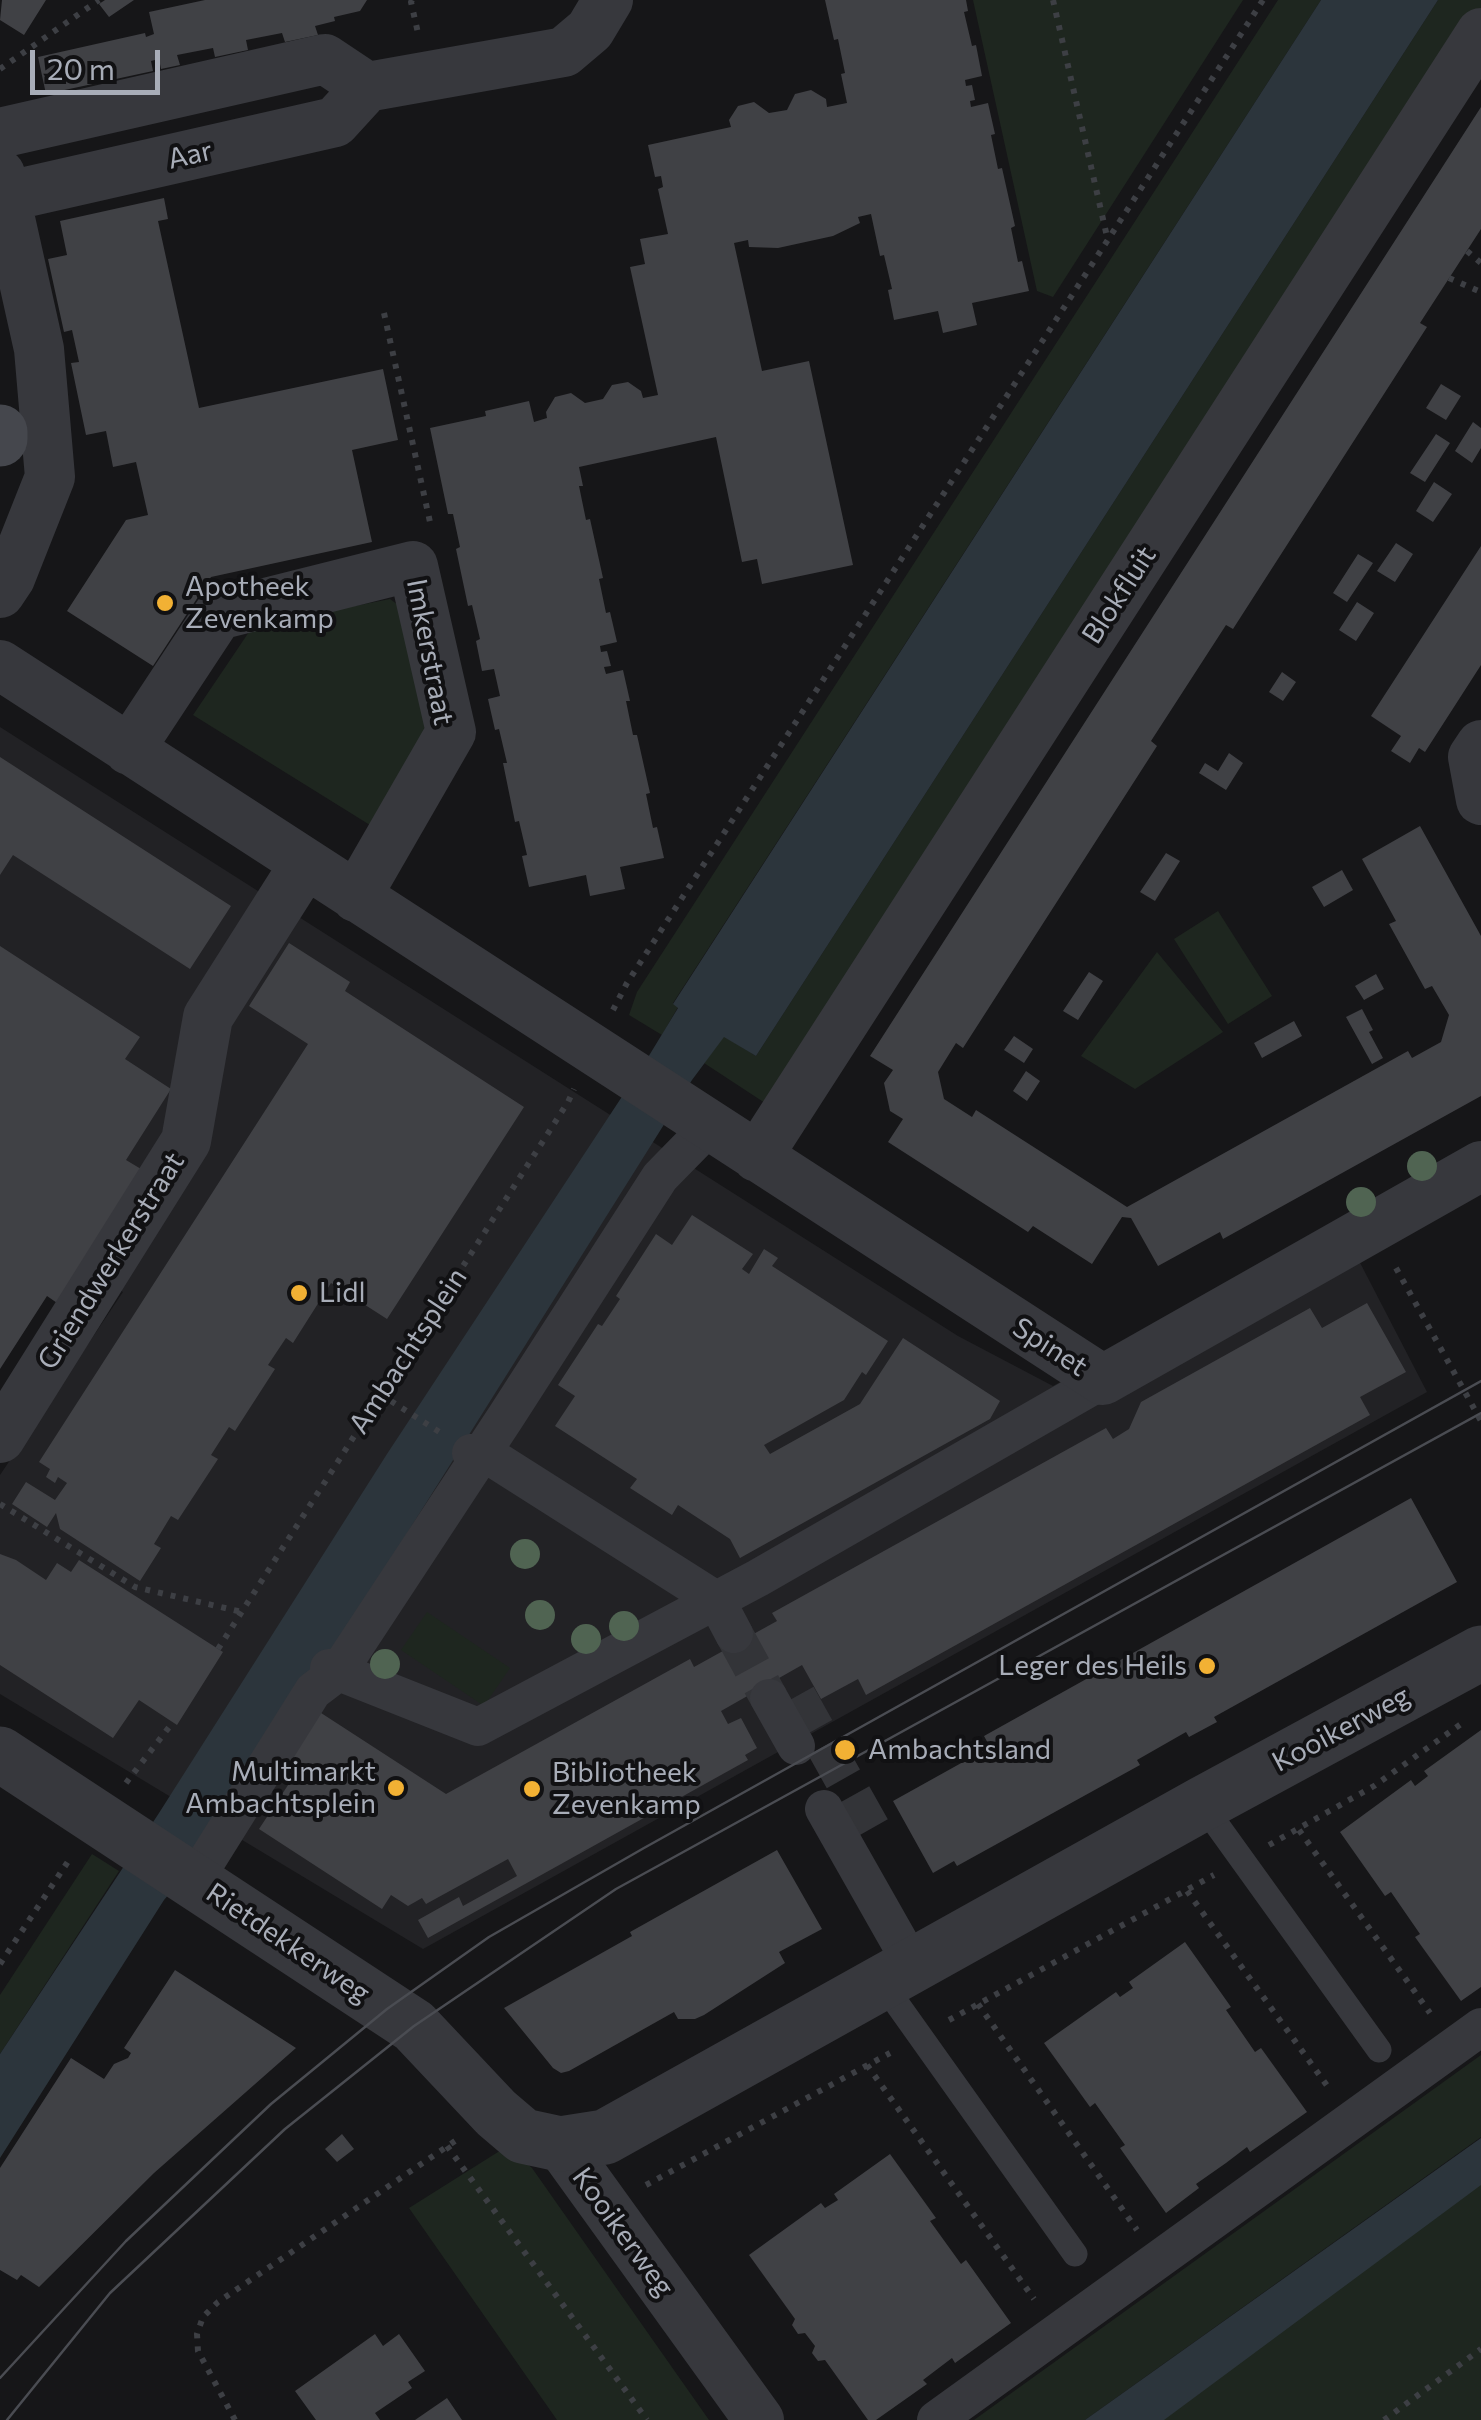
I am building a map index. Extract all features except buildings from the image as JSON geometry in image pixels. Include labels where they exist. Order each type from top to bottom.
[{"type":"street","points":[[0,133],[325,59],[366,87],[564,52],[590,30],[608,0]]},
{"type":"street","name":"Blokfluit","points":[[757,1157],[1481,32]]},
{"type":"street","name":"Aar","points":[[2,189],[334,122],[366,87]]},
{"type":"street","points":[[0,593],[10,578],[50,478],[39,349],[2,189]]},
{"type":"street","name":"Imkerstraat","points":[[129,750],[218,615],[414,566],[451,732],[356,897]]},
{"type":"street","points":[[0,665],[610,1062]]},
{"type":"street","points":[[1481,745],[1473,757],[1481,800]]},
{"type":"street","name":"Griendwerkerstraat","points":[[0,1438],[186,1140],[208,1017],[305,864]]},
{"type":"street","name":"Spinet","points":[[610,1062],[1102,1380],[1481,1166]]},
{"type":"street","points":[[194,1881],[477,1452],[508,1415],[696,1118]]},
{"type":"street","points":[[327,1677],[478,1727],[734,1609],[1102,1380]]},
{"type":"street","points":[[477,1452],[734,1609]]},
{"type":"street","name":"Kooikerweg","points":[[759,2420],[560,2144],[605,2137],[1481,1653]]},
{"type":"street","points":[[770,1698],[796,1746]]},
{"type":"street","name":"Rietdekkerweg","points":[[0,1754],[414,2026],[522,2136],[560,2144]]},
{"type":"street","points":[[824,1809],[898,1907],[898,1975]]},
{"type":"street","points":[[936,2420],[1468,2037]]},
{"type":"lane","points":[[1202,1804],[1379,2050]]},
{"type":"lane","points":[[898,1975],[920,2036],[1075,2254]]},
{"type":"path","points":[[0,69],[99,0]]},
{"type":"path","points":[[1053,0],[1108,241]]},
{"type":"path","name":"Ambachtsplein","points":[[218,1649],[568,1102],[610,1062],[638,966],[1263,0]]},
{"type":"path","points":[[1467,251],[1481,264]]},
{"type":"path","points":[[1450,278],[1481,292]]},
{"type":"path","points":[[384,313],[431,528],[414,566]]},
{"type":"path","points":[[1373,1228],[1481,1422]]},
{"type":"path","points":[[380,1394],[400,1406]]},
{"type":"path","points":[[0,1504],[136,1587],[242,1612]]},
{"type":"path","points":[[606,2208],[1298,1830],[1374,1786],[1466,1720]]},
{"type":"path","points":[[0,1964],[109,1825],[174,1722]]},
{"type":"path","points":[[1298,1830],[1468,2037]]},
{"type":"path","points":[[1187,1890],[1352,2120]]},
{"type":"path","points":[[978,2004],[1158,2260]]},
{"type":"path","points":[[867,2065],[1058,2332]]},
{"type":"path","points":[[235,2420],[198,2352],[197,2334],[203,2318],[218,2302],[496,2113]]},
{"type":"path","points":[[447,2146],[647,2420]]},
{"type":"path","points":[[1384,2420],[1481,2349]]},
{"type":"shaded area","points":[[973,0],[1243,0],[1053,297],[1037,291]]},
{"type":"shaded area","points":[[1278,0],[1321,0],[673,1003],[678,1007],[662,1035],[629,1015],[637,992]]},
{"type":"shaded area","points":[[1321,0],[1438,0],[756,1056],[724,1037],[692,1080],[211,1845],[164,1900],[0,2158],[0,2054],[650,1054],[678,1008],[673,1004]]},
{"type":"shaded area","points":[[1438,0],[1481,0],[1481,11],[765,1103],[704,1063],[724,1036],[756,1056]]},
{"type":"shaded area","points":[[390,599],[417,619],[441,735],[378,830],[193,715],[253,626]]},
{"type":"shaded area","points":[[0,727],[958,1336],[1053,1386],[1341,1226],[1427,1392],[423,1949],[0,1694],[0,1475],[123,1292],[0,1213]]},
{"type":"shaded area","points":[[1218,911],[1272,996],[1228,1024],[1174,939]]},
{"type":"shaded area","points":[[1157,952],[1223,1032],[1135,1089],[1081,1056]]},
{"type":"shaded area","points":[[427,1612],[510,1668],[484,1706],[401,1650]]},
{"type":"shaded area","points":[[92,1854],[119,1871],[0,2054],[0,1995]]},
{"type":"shaded area","points":[[1481,2055],[1481,2137],[1085,2420],[974,2420]]},
{"type":"shaded area","points":[[1481,2138],[1481,2185],[1164,2420],[1085,2420]]},
{"type":"shaded area","points":[[511,2149],[532,2168],[709,2420],[557,2420],[409,2208],[498,2152]]},
{"type":"shaded area","points":[[1481,2183],[1481,2420],[1163,2420]]},
{"type":"tunnel","points":[[734,1634],[769,1698]]},
{"type":"tunnel","points":[[797,1696],[872,1830]]},
{"type":"tram line","points":[[0,2378],[126,2241],[271,2104],[387,2009],[489,1937],[1481,1381]]},
{"type":"tram line","points":[[7,2420],[110,2293],[285,2129],[414,2026],[616,1889],[1481,1413]]},
{"type":"place","name":"Apotheek Zevenkamp","points":[[165,603]]},
{"type":"place","name":"Lidl","points":[[299,1293]]},
{"type":"place","name":"Leger des Heils","points":[[1207,1666]]},
{"type":"place","name":"Ambachtsland","points":[[845,1750]]},
{"type":"place","name":"Multimarkt Ambachtsplein","points":[[396,1788]]},
{"type":"place","name":"Bibliotheek Zevenkamp","points":[[532,1789]]}]
